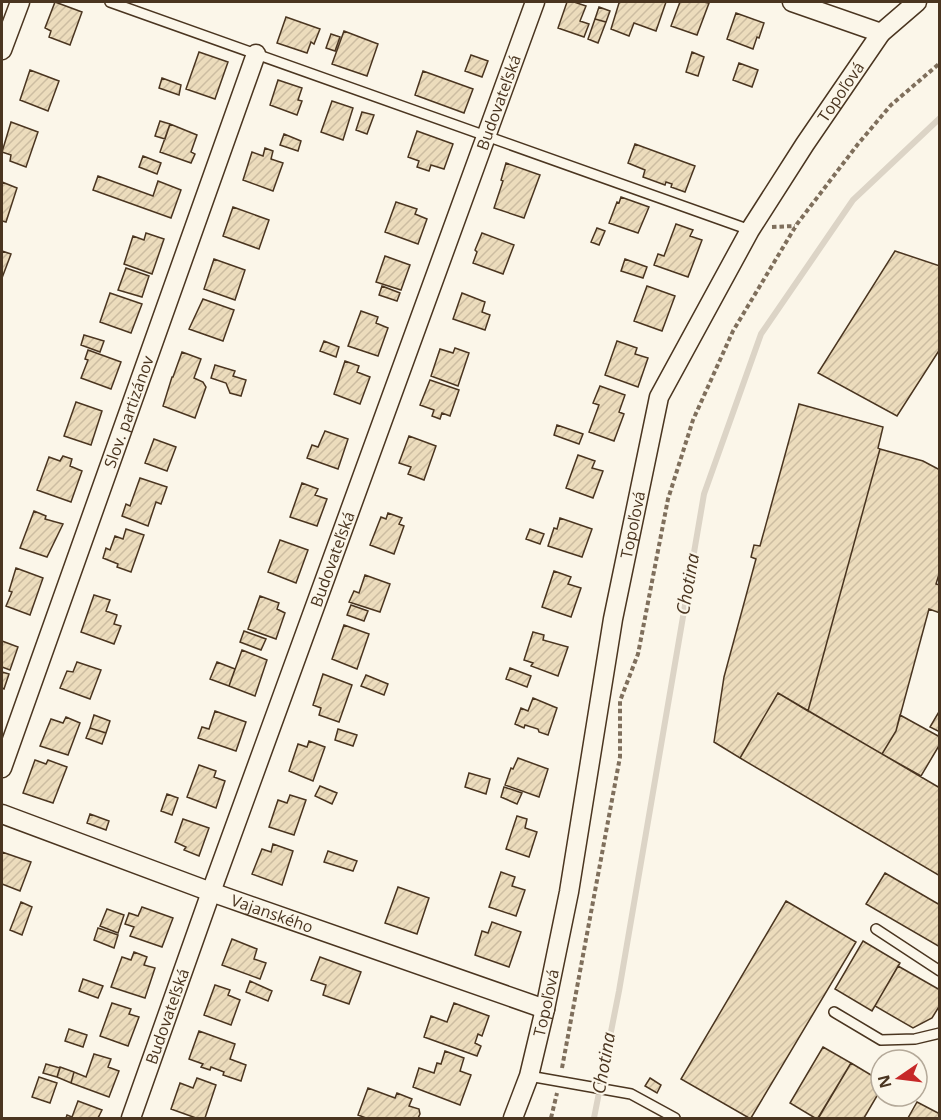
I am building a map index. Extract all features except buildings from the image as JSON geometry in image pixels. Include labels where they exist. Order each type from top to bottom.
[{"type":"street","points":[[2,50],[20,2]]},
{"type":"street","name":"Budovateľská","points":[[131,1119],[211,892],[535,2]]},
{"type":"street","points":[[792,2],[881,33]]},
{"type":"street","name":"Topoľová","points":[[513,1119],[529,1076],[545,1009],[568,892],[613,619],[659,397],[750,230],[805,144],[881,33],[917,2]]},
{"type":"street","name":"Slov. partizánov","points":[[2,768],[256,54]]},
{"type":"street","name":"Vajanského","points":[[2,814],[211,892],[545,1009]]},
{"type":"lane","points":[[110,2],[750,230]]},
{"type":"lane","points":[[876,929],[939,971]]},
{"type":"lane","points":[[834,1012],[881,1040],[915,1039],[939,1033]]},
{"type":"lane","points":[[529,1076],[631,1094],[675,1119]]},
{"type":"path","points":[[551,1119],[561,1082],[620,757],[620,701],[638,654],[668,499],[693,420],[733,331],[797,224],[891,105],[939,63]]},
{"type":"waterway","name":"Chotina","points":[[594,1118],[619,991],[704,494],[761,334],[853,200],[940,118]]}]
